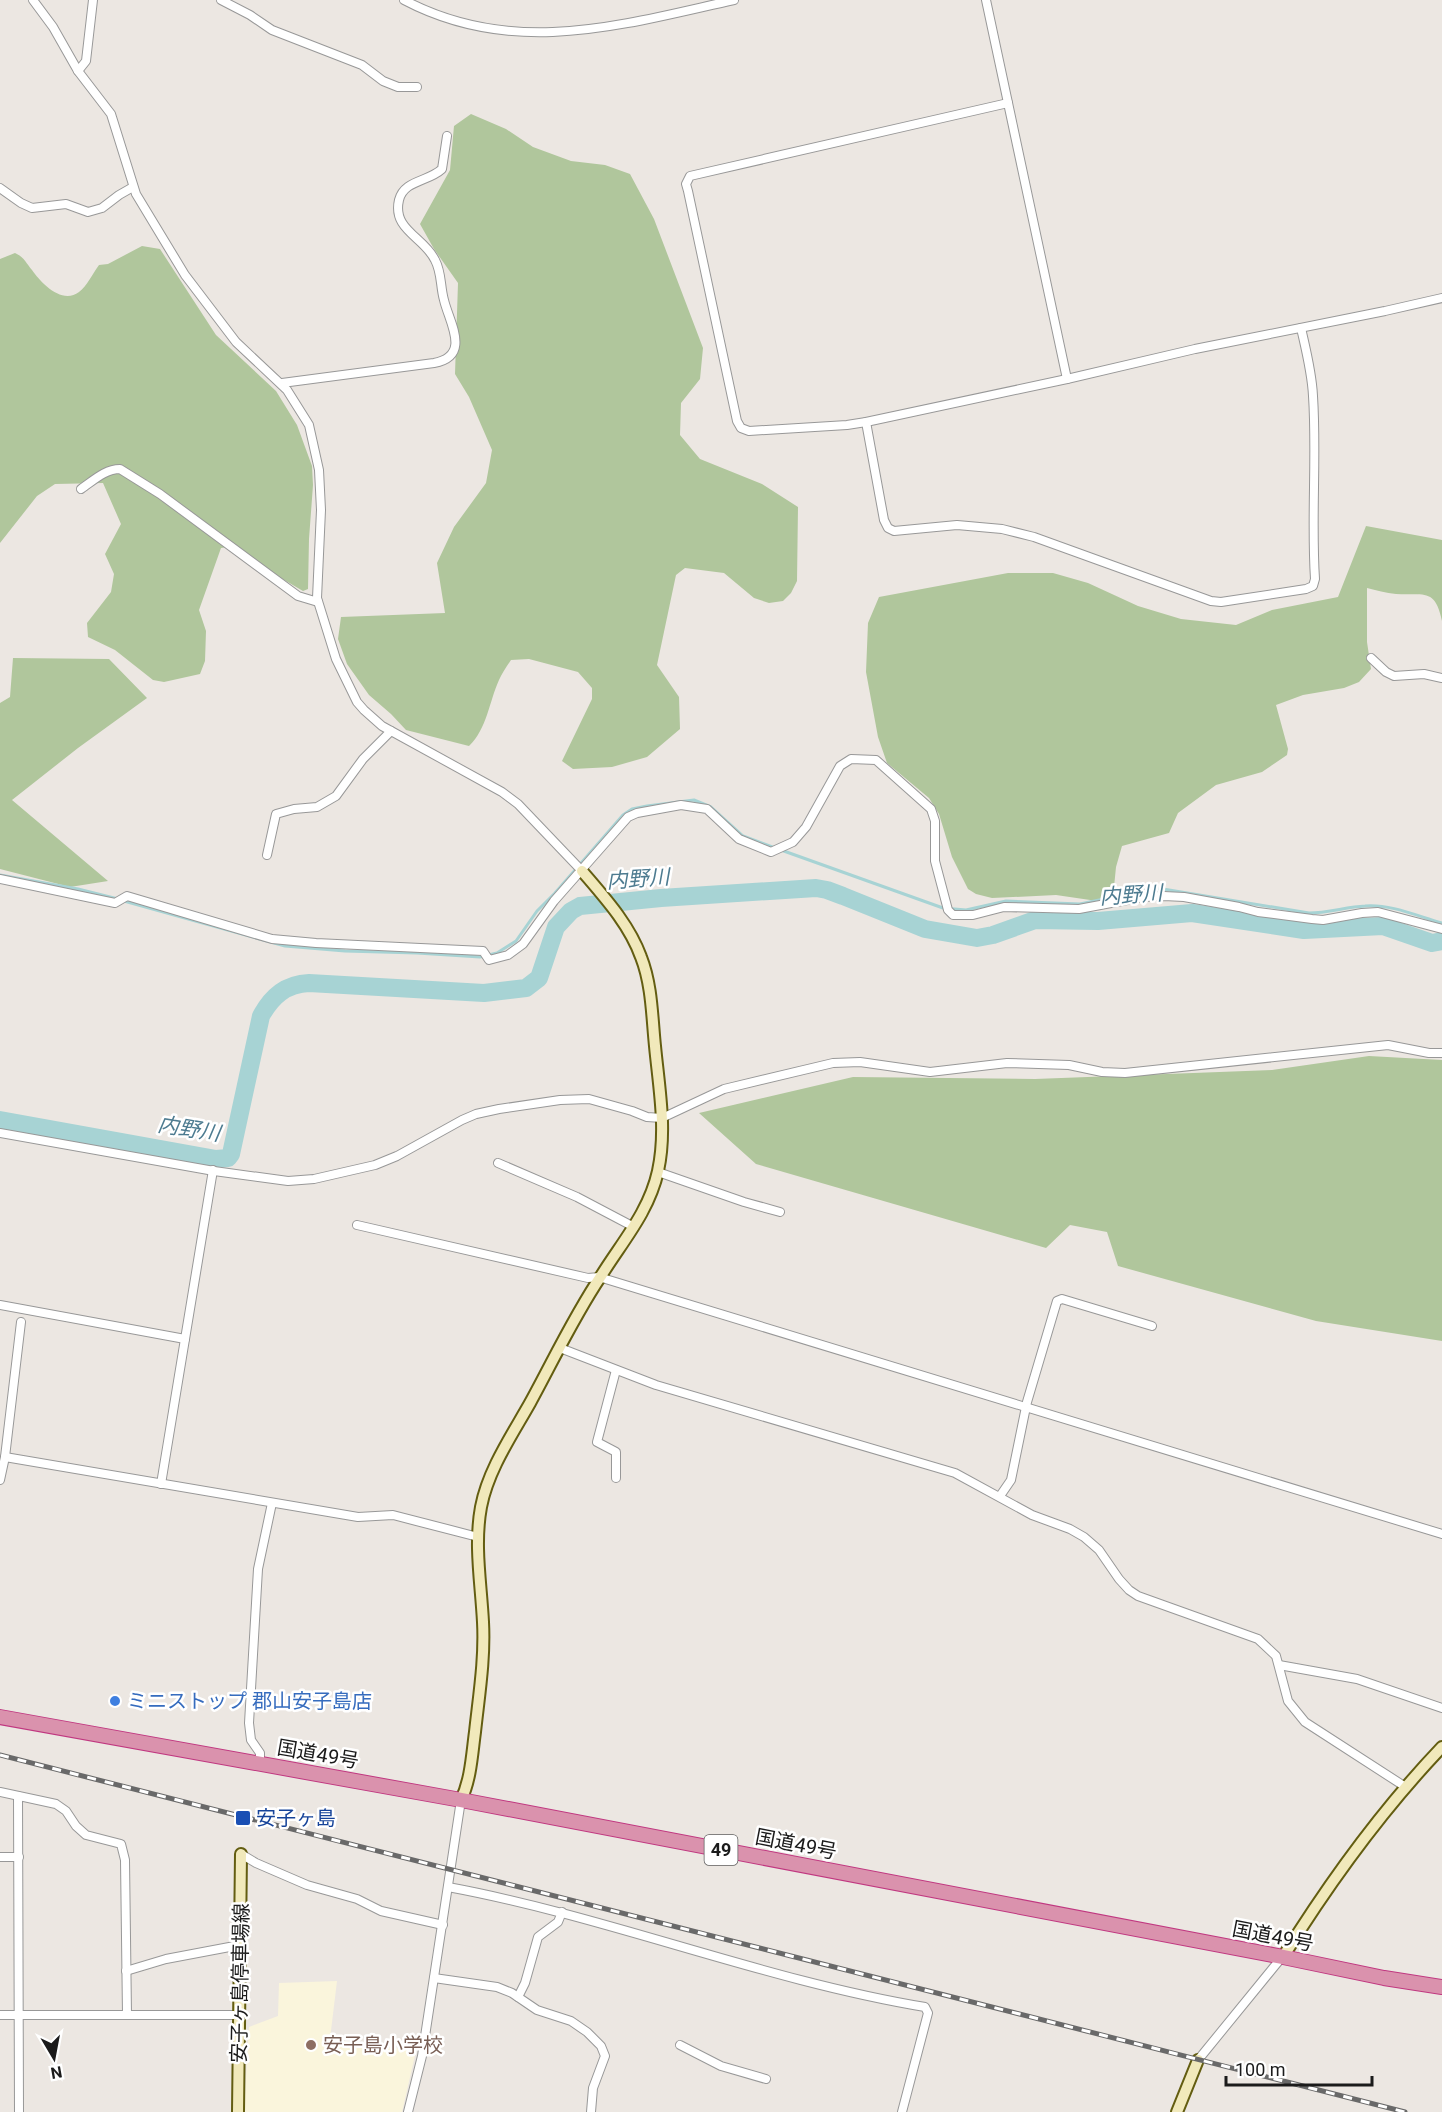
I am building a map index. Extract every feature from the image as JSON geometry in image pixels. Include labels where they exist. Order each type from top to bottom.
[{"type":"highway","name":"国道49号","points":[[0,1717],[461,1800],[1384,1978],[1442,1987]]},
{"type":"street","points":[[33,0],[53,27],[78,71],[111,114],[133,187],[185,275],[218,321],[242,348],[282,384],[309,425],[319,470],[321,510],[316,592],[336,659],[357,702],[370,717],[391,731],[502,792],[518,804],[582,871],[622,919],[641,957],[648,982],[662,1118],[663,1143],[658,1173],[645,1209],[599,1277],[506,1445],[488,1484],[481,1506],[478,1578],[483,1620],[482,1674],[469,1775],[461,1800],[422,2056],[408,2112]]},
{"type":"street","points":[[78,71],[86,61],[93,0]]},
{"type":"street","points":[[221,0],[272,30],[362,65],[383,81],[398,87],[417,87]]},
{"type":"street","points":[[404,0],[425,11],[483,27],[522,32],[557,33],[580,32],[636,22],[734,0]]},
{"type":"street","points":[[986,0],[1067,379]]},
{"type":"street","points":[[1008,103],[690,176],[687,181],[690,203],[739,426],[749,431],[867,422],[1195,349],[1442,298]]},
{"type":"street","points":[[282,384],[434,363],[443,361],[452,355],[456,340],[442,294],[439,269],[431,252],[403,227],[398,208],[401,195],[412,183],[432,178],[442,169],[447,136]]},
{"type":"street","points":[[0,188],[32,208],[66,204],[92,212],[133,187]]},
{"type":"street","points":[[867,422],[884,520],[888,528],[894,531],[967,525],[1011,531],[1211,602],[1306,589],[1313,585],[1315,579],[1313,394],[1301,328]]},
{"type":"street","points":[[81,489],[100,475],[120,469],[160,494],[298,596],[318,602]]},
{"type":"street","points":[[1371,658],[1394,676],[1424,674],[1442,678]]},
{"type":"street","points":[[267,855],[276,813],[317,807],[336,796],[363,759],[391,731]]},
{"type":"street","points":[[0,879],[115,903],[127,896],[272,939],[483,951],[489,960],[508,955],[523,944],[547,910],[628,817],[637,813],[681,805],[707,809],[740,838],[775,852],[793,842],[806,827],[840,766],[851,759],[859,758],[876,760],[931,809],[935,821],[935,861],[948,910],[953,915],[973,915],[1004,907],[1079,909],[1143,897],[1164,896],[1184,897],[1258,912],[1323,920],[1378,912],[1442,929]]},
{"type":"street","points":[[0,1133],[288,1181],[314,1179],[375,1165],[397,1156],[476,1114],[560,1100],[589,1099],[647,1117],[662,1118],[724,1089],[833,1063],[860,1062],[930,1072],[1007,1063],[1069,1065],[1102,1072],[1125,1073],[1388,1045],[1429,1053],[1442,1053]]},
{"type":"street","points":[[498,1163],[577,1197],[634,1227]]},
{"type":"street","points":[[161,1484],[214,1170]]},
{"type":"street","points":[[658,1173],[780,1212]]},
{"type":"street","points":[[357,1225],[588,1278],[599,1277],[1442,1534]]},
{"type":"street","points":[[1000,1496],[1011,1480],[1027,1402],[1057,1301],[1062,1299],[1152,1326]]},
{"type":"street","points":[[0,1305],[185,1339]]},
{"type":"street","points":[[0,1480],[5,1457],[21,1322]]},
{"type":"street","points":[[560,1348],[701,1399],[948,1470],[1032,1515],[1070,1529],[1099,1550],[1119,1579],[1138,1596],[1258,1638],[1272,1651],[1279,1665],[1288,1701],[1305,1722],[1404,1786]]},
{"type":"street","points":[[616,1370],[597,1442],[616,1452],[616,1478]]},
{"type":"street","points":[[5,1457],[358,1517],[393,1515],[478,1537]]},
{"type":"street","points":[[260,1763],[260,1753],[251,1740],[249,1723],[258,1569],[272,1503]]},
{"type":"street","points":[[1279,1665],[1358,1679],[1442,1708]]},
{"type":"street","points":[[1177,2112],[1198,2060],[1283,1957],[1334,1881],[1404,1786],[1442,1747]]},
{"type":"street","points":[[0,1792],[56,1804],[66,1811],[86,1835],[121,1844],[125,1860],[127,2014]]},
{"type":"street","points":[[18,1796],[19,2112]]},
{"type":"street","points":[[241,1854],[307,1885],[357,1899],[381,1911],[443,1925]]},
{"type":"street","name":"安子ヶ島停車場線","points":[[238,2112],[241,1854]]},
{"type":"street","points":[[0,1857],[19,1857]]},
{"type":"street","points":[[448,1887],[507,1898],[562,1912],[800,1981],[925,2007],[928,2013],[902,2112]]},
{"type":"street","points":[[518,1997],[525,1983],[537,1940],[541,1933],[558,1922],[562,1912]]},
{"type":"street","points":[[126,1971],[166,1959],[240,1945]]},
{"type":"street","points":[[434,1978],[497,1987],[544,2013],[571,2021],[587,2032],[603,2049],[605,2061],[593,2088],[591,2112]]},
{"type":"street","points":[[0,2015],[240,2015]]},
{"type":"street","points":[[680,2045],[722,2066],[766,2079]]},
{"type":"shaded area","name":"安子島小学校","points":[[337,1981],[330,2039],[416,2051],[402,2112],[244,2112],[249,2027],[278,2016],[279,1983]]},
{"type":"green space","points":[[471,114],[506,129],[533,147],[571,161],[605,165],[630,174],[654,219],[703,348],[700,379],[681,403],[680,435],[700,459],[762,484],[798,507],[797,581],[791,593],[783,601],[769,603],[754,598],[724,573],[685,568],[676,575],[657,665],[679,697],[680,729],[647,757],[612,767],[573,769],[562,761],[592,699],[592,688],[578,672],[529,659],[511,660],[499,680],[480,732],[469,746],[406,730],[369,695],[347,664],[338,639],[341,617],[445,613],[437,563],[454,527],[486,483],[492,450],[469,397],[455,374],[458,283],[420,224],[450,170],[454,126]]},
{"type":"green space","points":[[142,246],[160,249],[216,335],[276,391],[297,425],[312,466],[313,485],[308,589],[303,591],[228,547],[221,548],[199,610],[206,631],[205,661],[200,674],[164,682],[153,680],[115,650],[88,637],[87,623],[111,592],[114,574],[105,554],[121,524],[103,483],[55,484],[37,496],[0,543],[0,259],[15,253],[23,258],[46,286],[66,296],[79,292],[99,265],[108,264]]},
{"type":"green space","points":[[1366,526],[1442,540],[1442,621],[1436,603],[1427,596],[1392,594],[1367,588],[1367,642],[1371,669],[1359,682],[1344,688],[1303,695],[1276,705],[1288,749],[1287,755],[1262,772],[1216,785],[1178,813],[1169,833],[1122,846],[1116,867],[1113,897],[1097,901],[1056,895],[992,898],[976,894],[968,889],[952,857],[939,814],[929,798],[887,763],[878,737],[866,672],[868,623],[879,597],[1008,573],[1053,573],[1088,583],[1138,606],[1181,619],[1236,625],[1272,610],[1338,597]]},
{"type":"green space","points":[[13,658],[109,659],[147,698],[12,800],[108,881],[70,887],[0,869],[0,703],[10,697]]},
{"type":"green space","points":[[1369,1056],[1442,1060],[1442,1341],[1316,1321],[1118,1266],[1107,1232],[1070,1225],[1046,1248],[756,1164],[699,1113],[853,1077],[1035,1079],[1272,1070]]},
{"type":"waterway","points":[[124,901],[285,946],[480,957],[497,953],[516,941],[537,911],[623,815],[632,809],[694,800],[711,807],[743,836],[775,848]]},
{"type":"waterway","points":[[781,850],[943,908],[966,910],[1006,901],[1080,904],[1152,889],[1163,889],[1309,913],[1365,906],[1384,907],[1442,923]]},
{"type":"waterway","points":[[0,875],[78,889],[118,899]]},
{"type":"waterway","name":"内野川","points":[[0,1120],[216,1159],[228,1158],[231,1154],[261,1016],[280,992],[293,986],[309,983],[484,993],[526,988],[539,978],[556,927],[571,911],[580,906],[661,898],[816,888],[843,896],[925,929],[977,938],[993,935],[1035,920],[1098,921],[1192,913],[1304,930],[1383,926],[1432,943],[1442,941]]},
{"type":"railway","points":[[0,1755],[1405,2112]]},
{"type":"place","name":"ミニストップ 郡山安子島店","points":[[115,1701]]},
{"type":"place","name":"安子ヶ島","points":[[243,1818]]},
{"type":"place","name":"安子島小学校","points":[[311,2045]]}]
